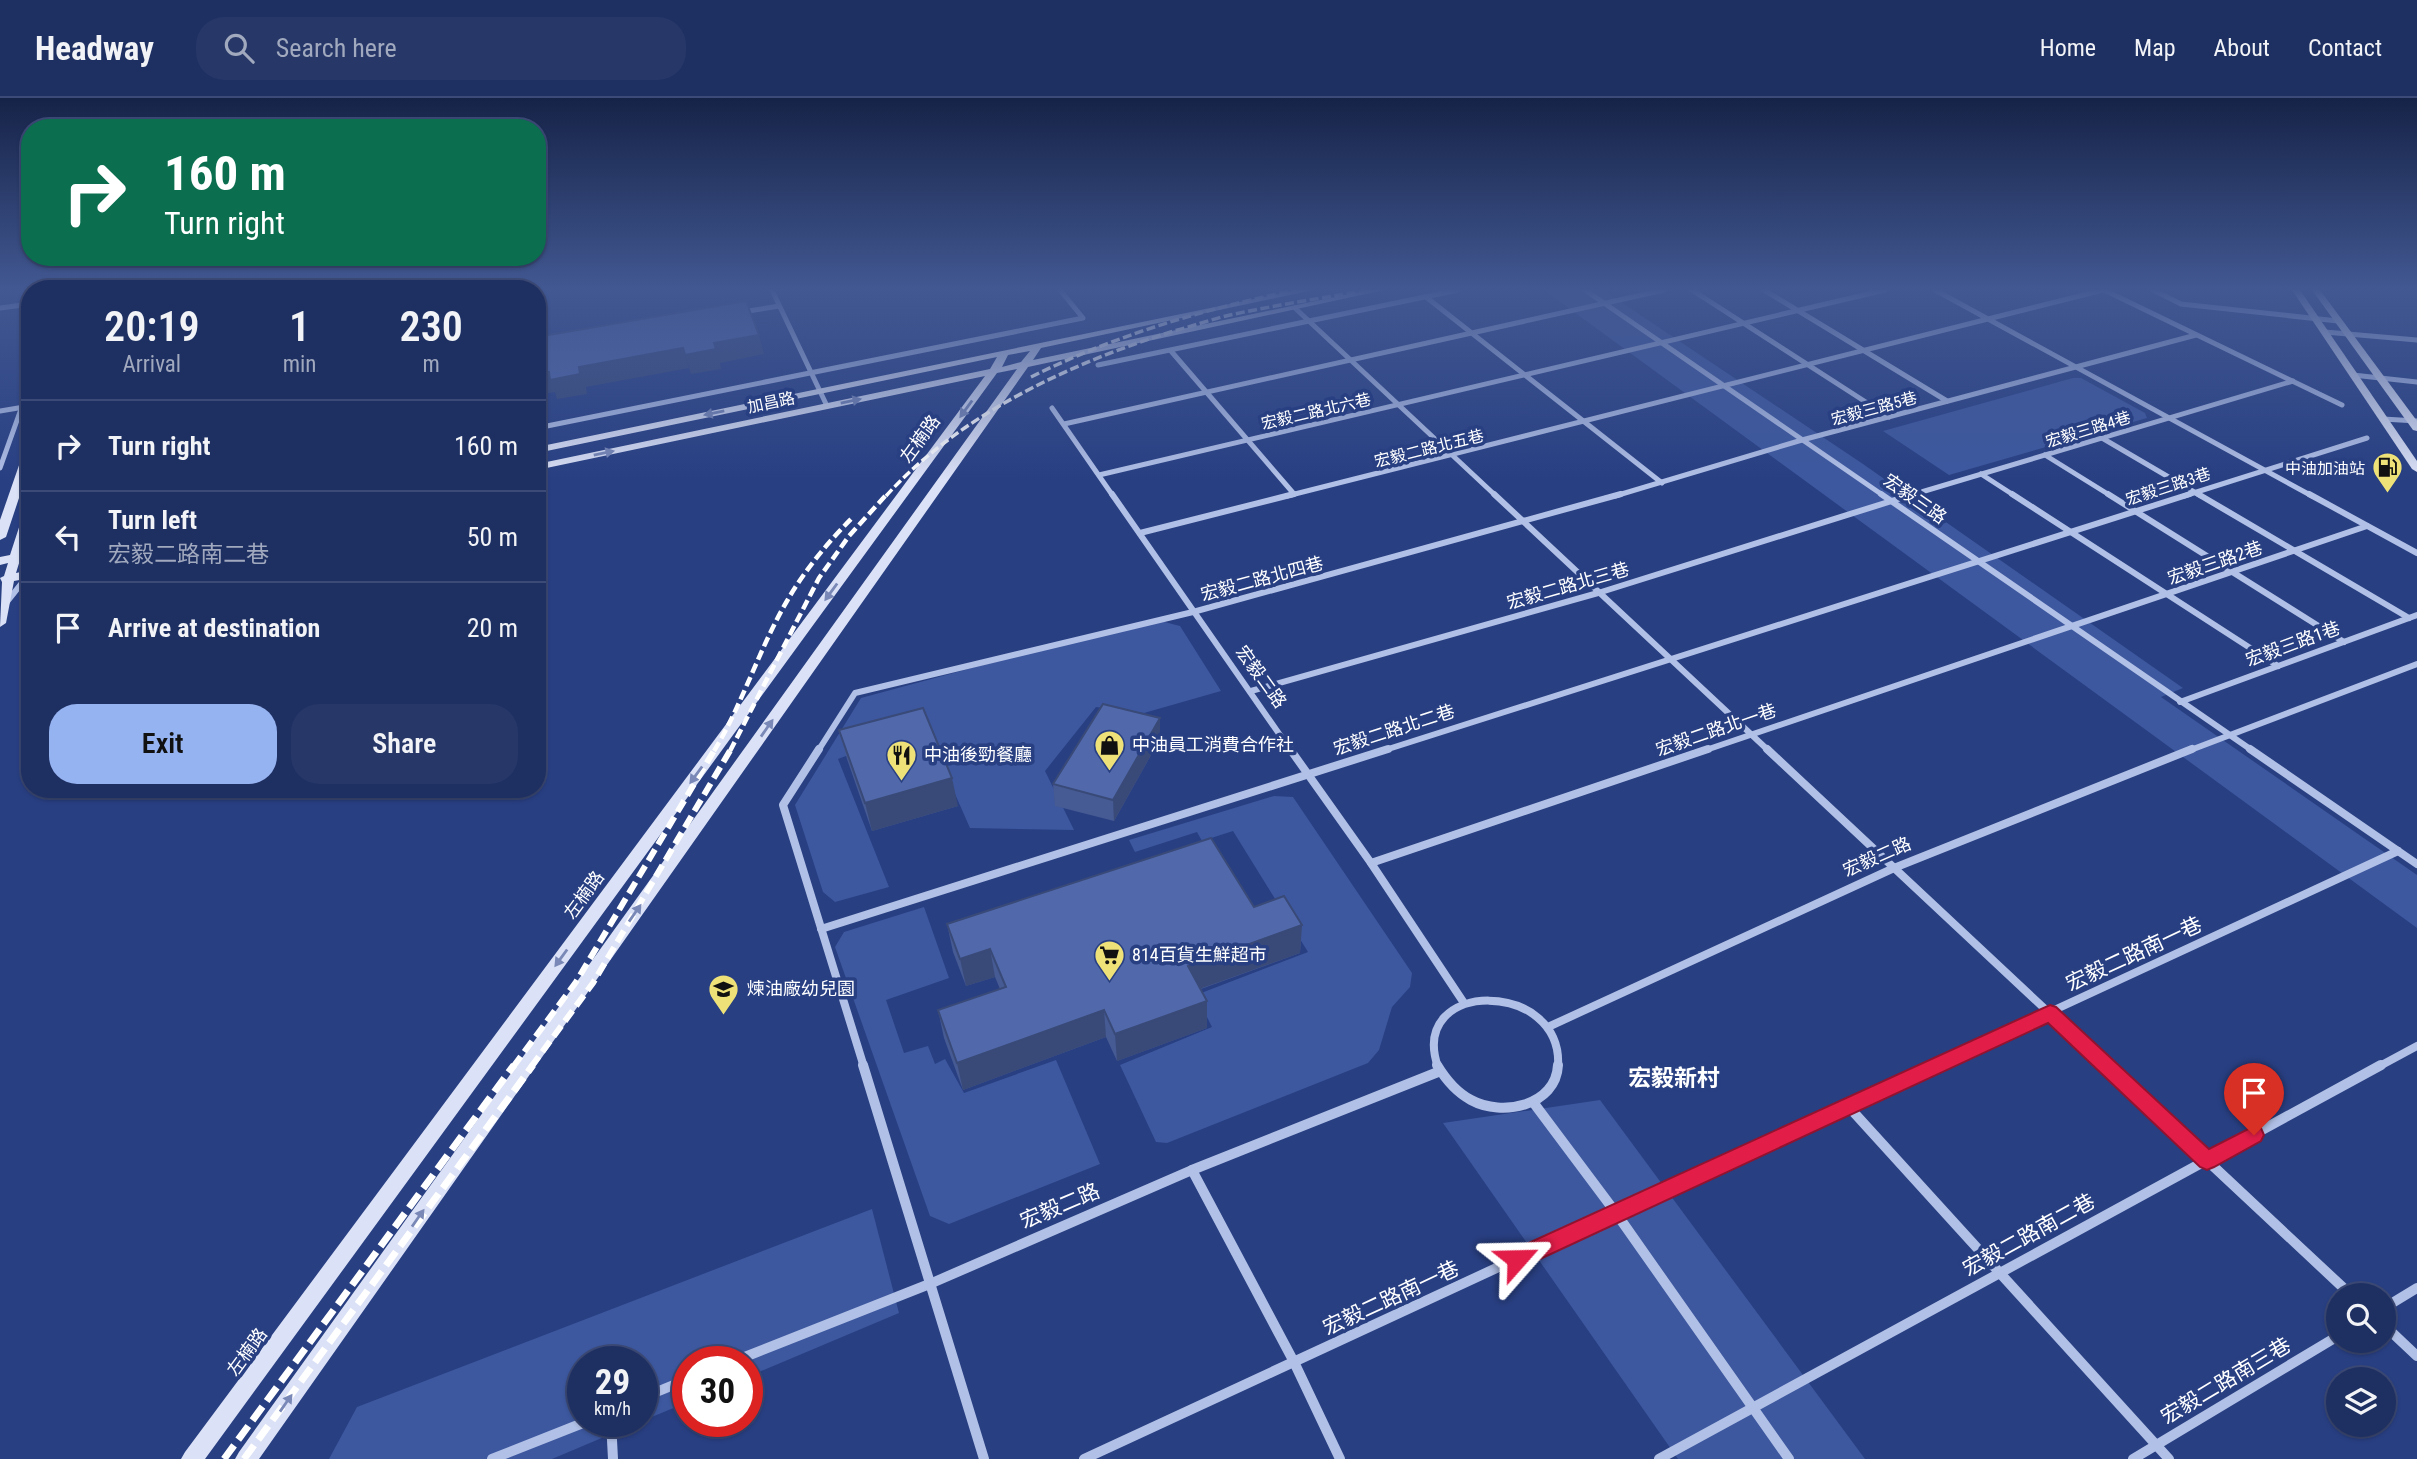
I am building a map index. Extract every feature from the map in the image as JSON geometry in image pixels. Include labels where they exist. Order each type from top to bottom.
[{"type":"street","points":[[802,354],[827,406]]},
{"type":"street","points":[[546,426],[907,354]]},
{"type":"street","name":"加昌路","points":[[546,448],[1002,354]]},
{"type":"street","name":"左楠路","points":[[192,1459],[994,371],[1004,354]]},
{"type":"street","points":[[246,1459],[1033,354]]},
{"type":"street","name":"加昌路","points":[[546,465],[1080,354]]},
{"type":"street","points":[[1098,365],[1158,354]]},
{"type":"street","points":[[1173,354],[1294,494]]},
{"type":"street","points":[[1344,354],[2338,1283]]},
{"type":"street","points":[[1063,424],[1380,354]]},
{"type":"street","points":[[1497,354],[1662,483]]},
{"type":"street","name":"宏毅二路北六巷","points":[[1099,475],[1616,354]]},
{"type":"street","name":"宏毅三路","points":[[1676,354],[2417,864]]},
{"type":"street","points":[[1790,354],[1889,417]]},
{"type":"street","name":"宏毅二路北五巷","points":[[1140,533],[1851,354]]},
{"type":"street","points":[[1870,354],[1947,401]]},
{"type":"street","points":[[2051,354],[2417,553]]},
{"type":"street","name":"宏毅三路5巷","points":[[1802,440],[2127,354]]},
{"type":"street","points":[[2235,354],[2342,405]]},
{"type":"street","points":[[2339,354],[2383,419],[2412,454],[2417,469]]},
{"type":"street","points":[[2363,354],[2415,424]]},
{"type":"street","points":[[2353,374],[2417,382]]},
{"type":"street","name":"宏毅三路4巷","points":[[1891,501],[2293,381]]},
{"type":"street","points":[[0,411],[21,408],[0,468]]},
{"type":"street","name":"宏毅二路","points":[[1052,408],[1371,863],[1464,1003]]},
{"type":"street","points":[[2383,419],[2415,424]]},
{"type":"street","points":[[2102,438],[2292,552],[2413,617]]},
{"type":"street","name":"宏毅三路3巷","points":[[1977,561],[2367,438]]},
{"type":"street","name":"宏毅二路北四巷","points":[[821,929],[783,806],[855,693],[1193,612],[1662,483],[1802,440]]},
{"type":"street","points":[[2045,455],[2344,642]]},
{"type":"street","points":[[1981,474],[2278,666]]},
{"type":"street","points":[[0,537],[21,475]]},
{"type":"street","name":"宏毅二路北三巷","points":[[1251,691],[1598,593],[1891,501]]},
{"type":"street","name":"宏毅三路2巷","points":[[2071,626],[2367,526]]},
{"type":"street","points":[[0,622],[6,603],[5,579],[21,542]]},
{"type":"street","points":[[0,561],[21,557]]},
{"type":"street","name":"宏毅二路北二巷","points":[[821,929],[1977,561]]},
{"type":"street","points":[[6,603],[21,584]]},
{"type":"street","name":"宏毅三路1巷","points":[[2180,702],[2413,617]]},
{"type":"street","name":"宏毅二路北一巷","points":[[1371,863],[2071,626]]},
{"type":"street","points":[[2227,735],[2417,664]]},
{"type":"street","name":"宏毅二路","points":[[1548,1027],[1894,867],[2227,735]]},
{"type":"street","name":"宏毅二路南一巷","points":[[1084,1459],[2398,851]]},
{"type":"street","points":[[821,929],[984,1459]]},
{"type":"street","points":[[1491,999],[1513,1003],[1532,1013],[1548,1027],[1557,1043],[1561,1061],[1558,1077],[1548,1092],[1533,1102],[1513,1108],[1491,1107],[1469,1100],[1451,1088],[1437,1072],[1430,1054],[1431,1035],[1438,1019],[1452,1007],[1464,1003],[1491,999]]},
{"type":"street","name":"宏毅二路南二巷","points":[[1659,1459],[2417,1046]]},
{"type":"street","name":"宏毅二路","points":[[763,1350],[932,1283],[1192,1170],[1437,1072]]},
{"type":"street","points":[[1533,1102],[1616,1213],[1789,1459]]},
{"type":"street","points":[[1848,1106],[2169,1459]]},
{"type":"street","points":[[1192,1170],[1294,1362],[1340,1459]]},
{"type":"street","points":[[2396,1301],[2417,1288]]},
{"type":"street","points":[[2396,1336],[2417,1356]]},
{"type":"street","name":"宏毅二路南三巷","points":[[2133,1459],[2326,1342]]},
{"type":"street","points":[[492,1459],[567,1429]]},
{"type":"street","points":[[612,1437],[613,1459]]},
{"type":"shaded area","points":[[1631,354],[1698,354],[1863,464],[2183,688],[2161,697],[2417,875],[2417,928]]},
{"type":"shaded area","points":[[2081,378],[2145,413],[2147,418],[1949,475],[1883,431]]},
{"type":"shaded area","points":[[1153,619],[1180,626],[1221,691],[1144,713],[1096,707],[1045,771],[1074,830],[970,828],[925,726],[838,759],[889,887],[835,902],[823,892],[795,805],[861,698]]},
{"type":"shaded area","points":[[1274,796],[1293,797],[1412,973],[1410,987],[1392,1007],[1379,1050],[1368,1063],[1167,1143],[1156,1142],[1120,1065],[1212,1027],[1196,995],[1308,952],[1233,831],[1202,841],[1197,832],[1135,852],[1129,840]]},
{"type":"shaded area","points":[[924,907],[949,978],[886,1000],[904,1053],[928,1046],[935,1064],[945,1059],[964,1093],[1056,1060],[1100,1164],[949,1224],[930,1216],[835,947],[844,932]]},
{"type":"shaded area","points":[[1600,1100],[1865,1459],[1678,1459],[1443,1123]]},
{"type":"shaded area","points":[[872,1209],[899,1313],[763,1370],[763,1346],[672,1346],[672,1409],[658,1415],[658,1346],[567,1346],[567,1437],[604,1437],[552,1459],[329,1459],[357,1407]]},
{"type":"building","points":[[546,354],[653,354],[579,367],[580,374],[550,380],[549,372],[546,372]]},
{"type":"building","name":"中油員工消費合作社","points":[[1103,704],[1160,718],[1113,800],[1053,784]]},
{"type":"building","points":[[923,708],[952,778],[865,803],[839,730]]},
{"type":"building","name":"814百貨生鮮超市","points":[[1211,838],[1254,907],[1284,896],[1302,925],[1188,966],[1207,1001],[1115,1034],[1104,1010],[957,1063],[938,1010],[1006,987],[990,949],[960,959],[947,924]]},
{"type":"railway","points":[[1031,377],[1082,354]]},
{"type":"railway","points":[[886,496],[915,467],[982,416],[1057,376],[1110,354]]},
{"type":"railway","points":[[730,751],[819,578],[849,536],[887,494]]},
{"type":"railway","points":[[714,751],[787,601],[817,557],[853,517]]},
{"type":"railway","points":[[513,1067],[576,982],[715,749]]},
{"type":"railway","points":[[531,1067],[593,983],[731,749]]},
{"type":"railway","points":[[224,1459],[514,1065]]},
{"type":"railway","points":[[244,1459],[533,1065]]},
{"type":"place","name":"中油加油站","points":[[2388,495]]},
{"type":"place","name":"中油員工消費合作社","points":[[1109,772]]},
{"type":"place","name":"中油後勁餐廳","points":[[901,782]]},
{"type":"place","name":"814百貨生鮮超市","points":[[1109,982]]},
{"type":"place","name":"煉油廠幼兒園","points":[[724,1016]]},
{"type":"district","name":"宏毅新村","points":[[1674,1078]]},
{"type":"route","points":[[1517,1259],[2050,1013],[2207,1160],[2254,1135]]}]
